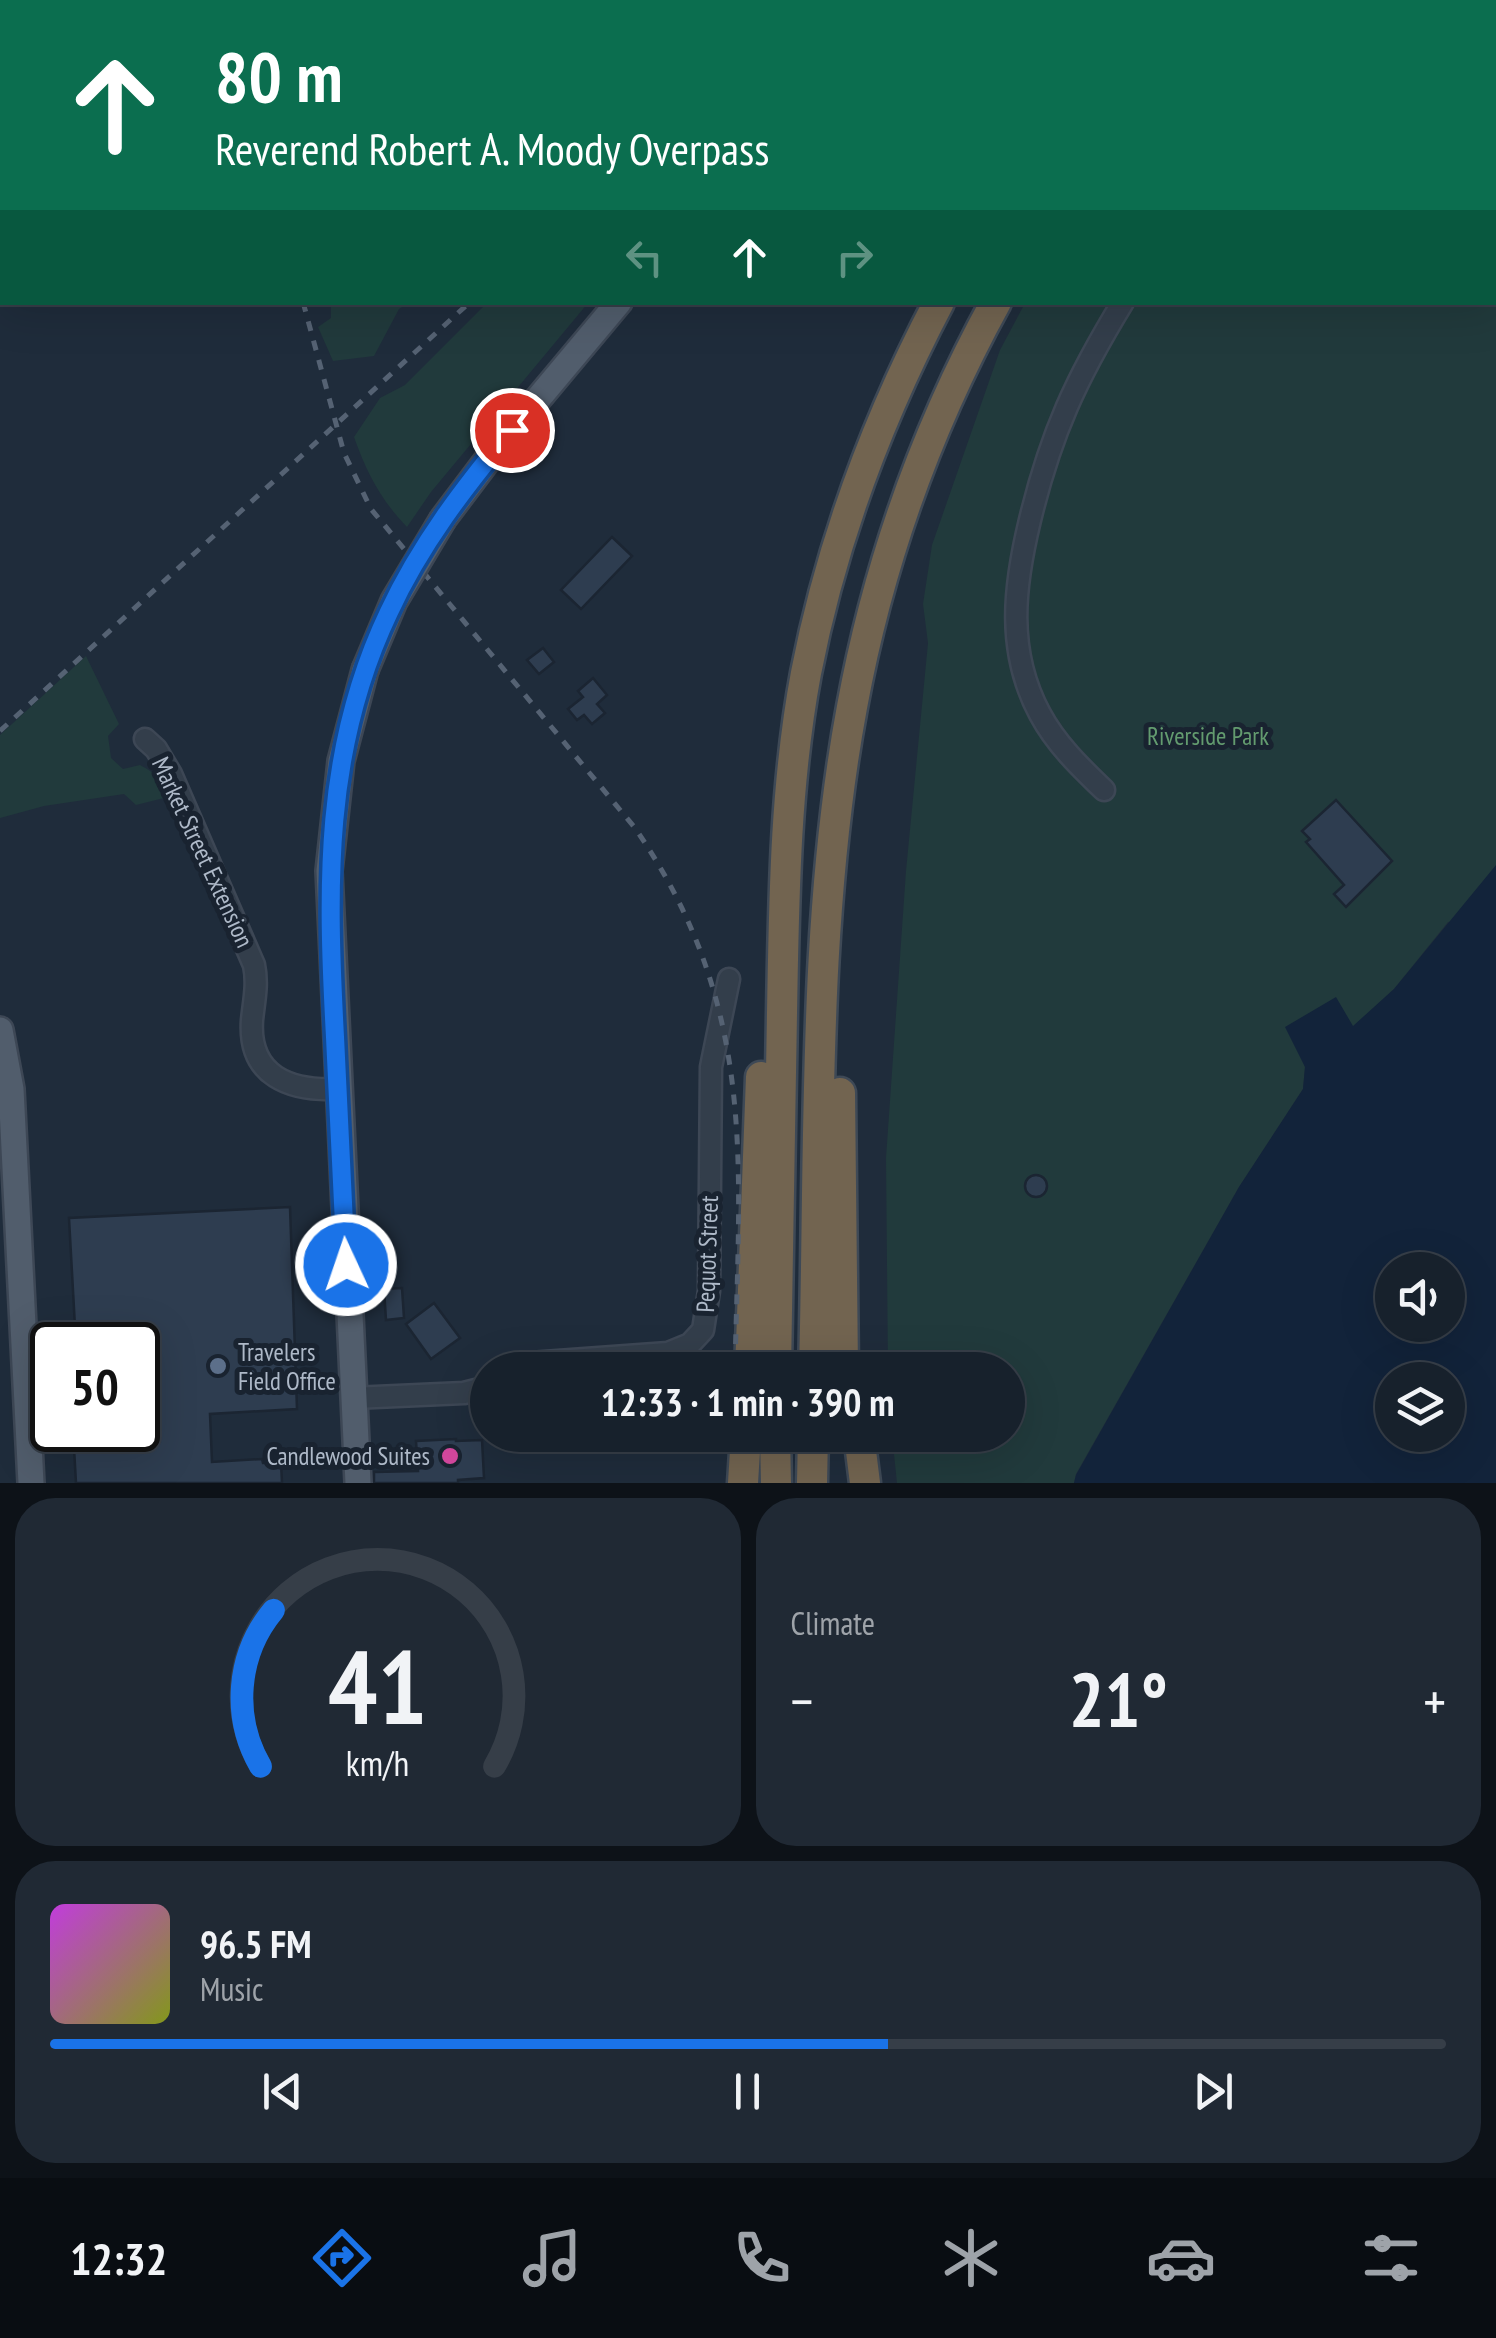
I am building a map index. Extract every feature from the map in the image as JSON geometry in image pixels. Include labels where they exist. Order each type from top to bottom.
[{"type":"highway","points":[[776,1352],[784,912],[790,798],[805,676],[834,562],[878,433],[938,305]]},
{"type":"highway","points":[[814,1352],[824,999],[830,879],[842,766],[873,610],[895,535],[922,458],[994,305]]},
{"type":"highway","points":[[751,1352],[767,881],[773,847],[790,798]]},
{"type":"highway","points":[[824,999],[840,1097],[843,1352]]},
{"type":"highway","points":[[844,1315],[849,1352]]},
{"type":"highway","points":[[743,1483],[745,1452]]},
{"type":"highway","points":[[776,1452],[776,1483]]},
{"type":"highway","points":[[812,1483],[813,1452]]},
{"type":"highway","points":[[847,1452],[850,1483]]},
{"type":"highway","points":[[861,1452],[865,1483]]},
{"type":"main road","points":[[358,1483],[330,940],[331,835],[341,761],[366,670],[401,586],[443,519],[492,454],[616,305]]},
{"type":"main road","points":[[0,1030],[11,1089],[31,1483]]},
{"type":"street","points":[[1104,790],[1058,742],[1034,703],[1020,657],[1014,606],[1026,538],[1054,432],[1076,384],[1121,305]]},
{"type":"street","name":"Market Street Extension","points":[[145,740],[166,763],[254,965],[253,1038],[260,1058],[273,1074],[292,1086],[338,1089]]},
{"type":"street","name":"Pequot Street","points":[[670,1352],[690,1344],[703,1330],[709,1291],[710,1071],[729,979]]},
{"type":"street","points":[[353,1398],[470,1391]]},
{"type":"green space","points":[[331,305],[405,305],[399,309],[374,356],[333,361],[318,327],[331,318]]},
{"type":"green space","points":[[485,305],[586,305],[431,492],[407,527],[375,485],[354,437],[380,398],[405,385]]},
{"type":"green space","name":"Riverside Park","points":[[1024,305],[1496,305],[1496,921],[1448,922],[1394,989],[1353,1027],[1302,1058],[1303,1089],[1239,1187],[1074,1483],[897,1483],[894,1452],[1025,1452],[1025,1352],[888,1352],[886,1158],[906,871],[928,643],[923,604],[932,545],[1000,350]]},
{"type":"green space","points":[[86,656],[119,724],[108,736],[111,758],[123,769],[140,765],[150,771],[168,797],[136,805],[124,794],[44,806],[0,818],[0,735]]},
{"type":"water","points":[[1496,865],[1496,1483],[1074,1483],[1239,1187],[1303,1089],[1305,1067],[1285,1027],[1336,997],[1353,1026],[1394,989]]},
{"type":"building","points":[[612,537],[632,556],[581,609],[561,590]]},
{"type":"building","points":[[543,648],[554,662],[539,674],[527,660]]},
{"type":"building","points":[[593,678],[607,695],[597,704],[605,713],[592,724],[584,715],[577,720],[568,709],[583,697],[578,691]]},
{"type":"building","points":[[1336,800],[1392,861],[1346,907],[1334,894],[1344,885],[1306,842],[1310,839],[1302,831]]},
{"type":"building","points":[[1036,1175],[1047,1186],[1036,1197],[1025,1186]]},
{"type":"building","name":"Travelers Field Office","points":[[290,1207],[297,1409],[210,1414],[212,1462],[281,1462],[282,1483],[76,1483],[74,1452],[160,1452],[160,1322],[75,1322],[69,1218]]},
{"type":"building","points":[[402,1288],[404,1318],[386,1320],[384,1289]]},
{"type":"building","points":[[434,1303],[460,1338],[431,1359],[406,1324]]},
{"type":"building","name":"Candlewood Suites","points":[[470,1440],[470,1452],[483,1452],[484,1478],[458,1483],[374,1483],[374,1472],[418,1471],[416,1441]]},
{"type":"railway","points":[[304,305],[344,453],[371,509],[635,828],[675,895],[704,960],[722,1024],[733,1089],[738,1155],[735,1352]]},
{"type":"railway","points":[[0,731],[467,305]]},
{"type":"place","name":"Travelers Field Office","points":[[218,1366]]},
{"type":"place","name":"Candlewood Suites","points":[[450,1456]]},
{"type":"route","points":[[346,1265],[329,918],[331,835],[341,761],[368,662],[401,586],[443,519],[512,430]]}]
